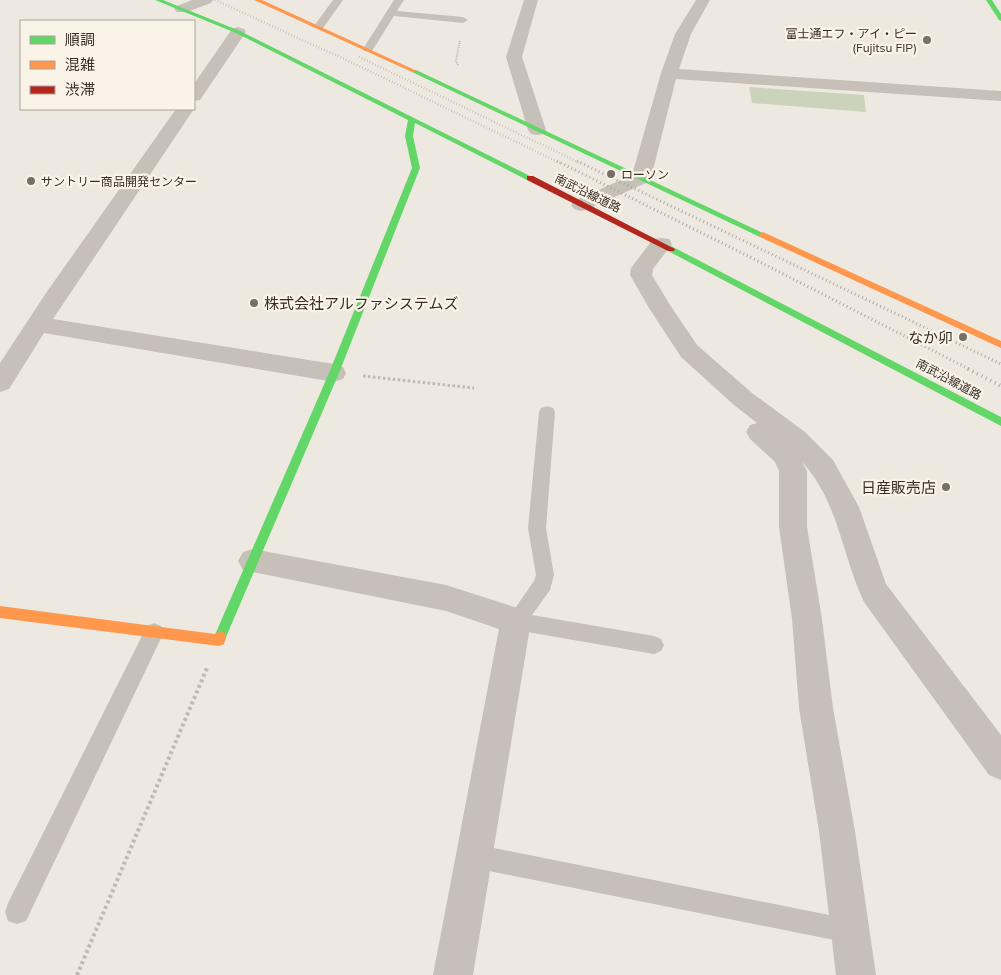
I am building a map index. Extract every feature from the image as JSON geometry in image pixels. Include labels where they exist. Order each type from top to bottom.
[{"type":"street","name":"南武沿線道路","points":[[158,0],[238,32],[662,244],[1001,422]]},
{"type":"street","points":[[182,9],[206,0]]},
{"type":"street","points":[[257,0],[274,3],[537,130],[1001,345]]},
{"type":"street","points":[[531,0],[514,57],[537,130]]},
{"type":"street","points":[[641,178],[669,73],[683,34],[703,0]]},
{"type":"street","points":[[989,0],[1001,19]]},
{"type":"street","points":[[195,95],[238,32]]},
{"type":"street","points":[[669,73],[1001,96]]},
{"type":"street","points":[[0,383],[38,324],[184,110]]},
{"type":"street","points":[[0,612],[219,640],[334,373],[416,168],[409,136],[412,119]]},
{"type":"street","points":[[581,205],[641,178]]},
{"type":"street","points":[[662,244],[642,268],[641,275],[689,351],[743,399],[796,439],[823,468],[845,507],[874,593],[1001,763]]},
{"type":"street","points":[[38,324],[334,373]]},
{"type":"street","points":[[743,399],[753,427],[785,455],[793,471],[793,527],[807,619],[816,708],[837,831],[856,975]]},
{"type":"street","points":[[253,561],[446,598],[516,621],[453,975]]},
{"type":"lane","points":[[319,26],[338,0]]},
{"type":"lane","points":[[368,49],[399,0]]},
{"type":"lane","points":[[390,13],[463,20]]},
{"type":"lane","points":[[547,412],[537,528],[545,575],[543,584],[516,621],[654,645]]},
{"type":"lane","points":[[17,912],[154,632]]},
{"type":"lane","points":[[474,856],[849,931]]},
{"type":"path","points":[[463,20],[456,62],[479,97],[478,102]]},
{"type":"path","points":[[334,373],[474,388]]},
{"type":"path","points":[[77,975],[219,640]]},
{"type":"green space","points":[[749,87],[864,95],[866,112],[752,103]]},
{"type":"railway","points":[[215,0],[357,65],[560,163]]},
{"type":"railway","points":[[359,57],[580,163]]},
{"type":"railway","points":[[557,161],[971,370]]},
{"type":"railway","points":[[577,161],[1001,364]]},
{"type":"railway","points":[[968,369],[1001,386]]},
{"type":"traffic: fast","points":[[158,0],[238,32],[530,178]]},
{"type":"traffic: fast","points":[[989,0],[1001,19]]},
{"type":"traffic: fast","points":[[414,71],[763,235]]},
{"type":"traffic: fast","points":[[220,637],[334,373],[416,168],[409,136],[412,119]]},
{"type":"traffic: fast","points":[[671,249],[1001,422]]},
{"type":"traffic: slow","points":[[257,0],[414,71]]},
{"type":"traffic: slow","points":[[763,235],[1001,345]]},
{"type":"traffic: slow","points":[[0,612],[219,640],[220,637]]},
{"type":"traffic: jam","points":[[530,178],[671,249]]},
{"type":"place","name":"富士通エフ・アイ・ピー (Fujitsu FIP)","points":[[927,40]]},
{"type":"place","name":"ローソン","points":[[611,174]]},
{"type":"place","name":"サントリー商品開発センター","points":[[31,181]]},
{"type":"place","name":"株式会社アルファシステムズ","points":[[254,303]]},
{"type":"place","name":"なか卯","points":[[963,337]]},
{"type":"place","name":"日産販売店","points":[[946,487]]}]
